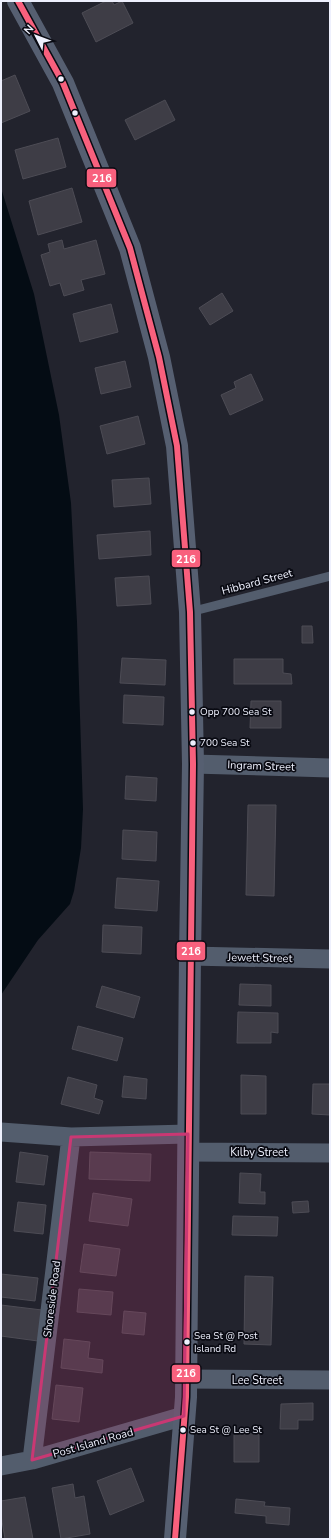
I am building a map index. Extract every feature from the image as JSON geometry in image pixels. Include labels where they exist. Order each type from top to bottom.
[{"type":"main road","points":[[18,1],[63,83],[130,248],[159,357],[177,446],[190,612],[193,764],[186,1397],[175,1539]]},
{"type":"street","name":"Ingram Street","points":[[193,764],[330,768]]},
{"type":"street","name":"Jewett Street","points":[[190,956],[330,958]]},
{"type":"street","points":[[1,1132],[188,1143]]},
{"type":"street","name":"Shoreside Road","points":[[32,1460],[71,1137]]},
{"type":"street","name":"Kilby Street","points":[[188,1143],[330,1153]]},
{"type":"street","name":"Lee Street","points":[[185,1379],[330,1380]]},
{"type":"street","name":"Post Island Road","points":[[1,1466],[32,1460],[184,1416]]},
{"type":"lane","name":"Hibbard Street","points":[[190,612],[330,576]]},
{"type":"highlighted area","points":[[188,1134],[184,1416],[32,1460],[71,1137]]},
{"type":"shaded area","points":[[1,188],[34,294],[59,415],[71,503],[77,622],[83,809],[81,848],[74,891],[70,904],[38,940],[1,995]]},
{"type":"building","points":[[106,1],[112,1],[114,5],[122,1],[133,23],[96,42],[82,13]]},
{"type":"building","points":[[15,75],[30,111],[1,123],[1,81]]},
{"type":"building","points":[[165,100],[175,120],[135,140],[125,120]]},
{"type":"building","points":[[58,138],[66,167],[23,179],[15,150]]},
{"type":"building","points":[[72,188],[82,222],[38,235],[29,201]]},
{"type":"building","points":[[62,240],[64,249],[96,240],[105,274],[81,280],[84,290],[64,296],[60,283],[50,286],[41,255],[50,252],[48,244]]},
{"type":"building","points":[[222,293],[233,311],[210,325],[199,308]]},
{"type":"building","points":[[111,304],[118,332],[80,342],[73,314]]},
{"type":"building","points":[[125,361],[131,387],[101,394],[95,368]]},
{"type":"building","points":[[251,374],[263,400],[230,415],[221,395],[236,388],[234,382]]},
{"type":"building","points":[[138,416],[145,444],[107,454],[100,426]]},
{"type":"building","points":[[149,478],[151,504],[114,507],[112,480]]},
{"type":"building","points":[[150,531],[151,555],[99,559],[97,535]]},
{"type":"building","points":[[149,576],[151,604],[117,606],[115,578]]},
{"type":"building","points":[[302,626],[312,626],[313,643],[302,643]]},
{"type":"building","points":[[122,658],[166,660],[165,685],[120,683]]},
{"type":"building","points":[[234,659],[283,659],[283,673],[291,674],[292,684],[234,684]]},
{"type":"building","points":[[124,695],[164,697],[163,725],[123,723]]},
{"type":"building","points":[[251,701],[281,701],[281,728],[250,728]]},
{"type":"building","points":[[126,776],[157,778],[156,801],[125,799]]},
{"type":"building","points":[[248,805],[276,805],[274,896],[246,895]]},
{"type":"building","points":[[123,830],[157,832],[156,861],[122,859]]},
{"type":"building","points":[[117,878],[159,881],[157,911],[115,908]]},
{"type":"building","points":[[103,925],[142,927],[141,954],[102,952]]},
{"type":"building","points":[[240,984],[271,985],[271,1006],[239,1005]]},
{"type":"building","points":[[102,986],[140,997],[134,1018],[96,1007]]},
{"type":"building","points":[[238,1012],[278,1013],[278,1033],[271,1032],[271,1043],[237,1043]]},
{"type":"building","points":[[78,1026],[123,1038],[117,1061],[72,1049]]},
{"type":"building","points":[[241,1075],[266,1076],[266,1114],[241,1114]]},
{"type":"building","points":[[124,1076],[147,1079],[146,1099],[122,1097]]},
{"type":"building","points":[[68,1077],[97,1085],[94,1098],[103,1101],[99,1114],[61,1104]]},
{"type":"building","points":[[313,1084],[330,1084],[330,1115],[312,1114]]},
{"type":"building","points":[[20,1152],[48,1156],[44,1185],[16,1182]]},
{"type":"building","points":[[90,1152],[151,1154],[150,1181],[89,1179]]},
{"type":"building","points":[[240,1173],[261,1174],[260,1192],[265,1192],[265,1204],[239,1203]]},
{"type":"building","points":[[93,1193],[132,1199],[128,1226],[89,1221]]},
{"type":"building","points":[[308,1201],[309,1212],[293,1213],[292,1202]]},
{"type":"building","points":[[18,1202],[46,1205],[43,1234],[14,1231]]},
{"type":"building","points":[[233,1216],[278,1217],[277,1236],[232,1235]]},
{"type":"building","points":[[84,1244],[120,1249],[116,1276],[80,1272]]},
{"type":"building","points":[[1,1274],[38,1278],[35,1301],[1,1297]]},
{"type":"building","points":[[245,1276],[273,1277],[271,1345],[244,1344]]},
{"type":"building","points":[[79,1289],[113,1292],[111,1315],[77,1312]]},
{"type":"building","points":[[1,1305],[42,1310],[38,1341],[1,1336]]},
{"type":"building","points":[[124,1311],[146,1313],[144,1335],[122,1333]]},
{"type":"building","points":[[64,1339],[90,1342],[88,1358],[103,1360],[102,1373],[61,1368]]},
{"type":"building","points":[[56,1385],[83,1388],[79,1422],[52,1419]]},
{"type":"building","points":[[313,1403],[313,1420],[298,1420],[298,1429],[280,1429],[281,1404]]},
{"type":"building","points":[[234,1433],[259,1433],[259,1462],[234,1462]]},
{"type":"building","points":[[131,1468],[144,1501],[110,1515],[97,1481]]},
{"type":"building","points":[[73,1484],[75,1498],[84,1496],[90,1534],[61,1539],[52,1488]]},
{"type":"building","points":[[25,1497],[33,1539],[5,1539],[1,1515],[1,1501]]},
{"type":"building","points":[[236,1499],[265,1502],[264,1506],[290,1508],[289,1525],[266,1523],[266,1516],[235,1513]]},
{"type":"transit line","name":"216","points":[[18,1],[63,83],[130,248],[159,357],[177,446],[190,612],[193,764],[186,1397],[175,1539]]},
{"type":"place","name":"Opp 700 Sea St","points":[[192,712]]},
{"type":"place","name":"700 Sea St","points":[[193,743]]},
{"type":"place","name":"Sea St @ Post Island Rd","points":[[187,1342]]},
{"type":"place","name":"Sea St @ Lee St","points":[[183,1430]]}]
